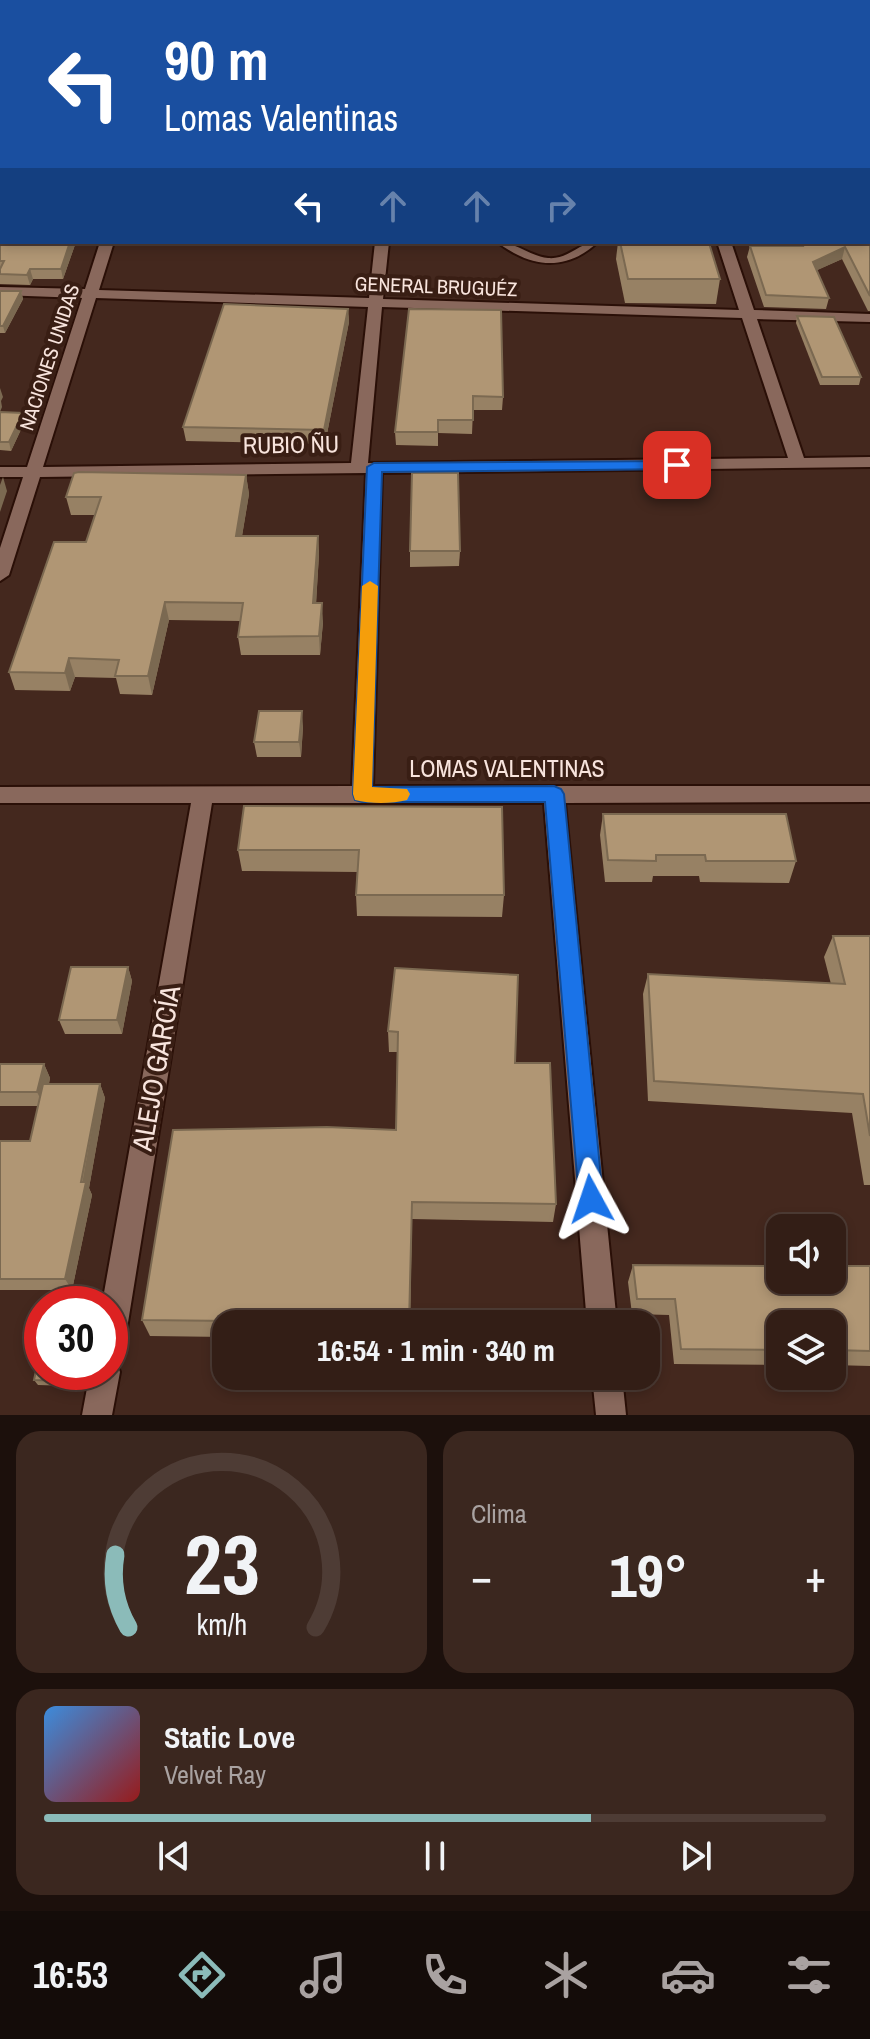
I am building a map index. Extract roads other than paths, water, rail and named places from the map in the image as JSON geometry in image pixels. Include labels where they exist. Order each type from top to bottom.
[{"type":"street","name":"NACIONES UNIDAS","points":[[0,575],[106,244]]},
{"type":"street","points":[[362,794],[366,468],[374,305],[382,244]]},
{"type":"street","points":[[725,244],[798,464]]},
{"type":"street","name":"GENERAL BRUGUÉZ","points":[[0,291],[870,318]]},
{"type":"street","name":"RUBIO ÑU","points":[[0,472],[870,462]]},
{"type":"street","name":"ALEJO GARCÍA","points":[[119,1286],[203,794]]},
{"type":"street","points":[[554,794],[601,1310]]},
{"type":"street","name":"LOMAS VALENTINAS","points":[[0,795],[870,794]]},
{"type":"street","points":[[97,1415],[102,1390]]},
{"type":"street","points":[[608,1390],[611,1415]]},
{"type":"lane","points":[[506,244],[527,255],[553,261],[570,259],[590,244]]}]
